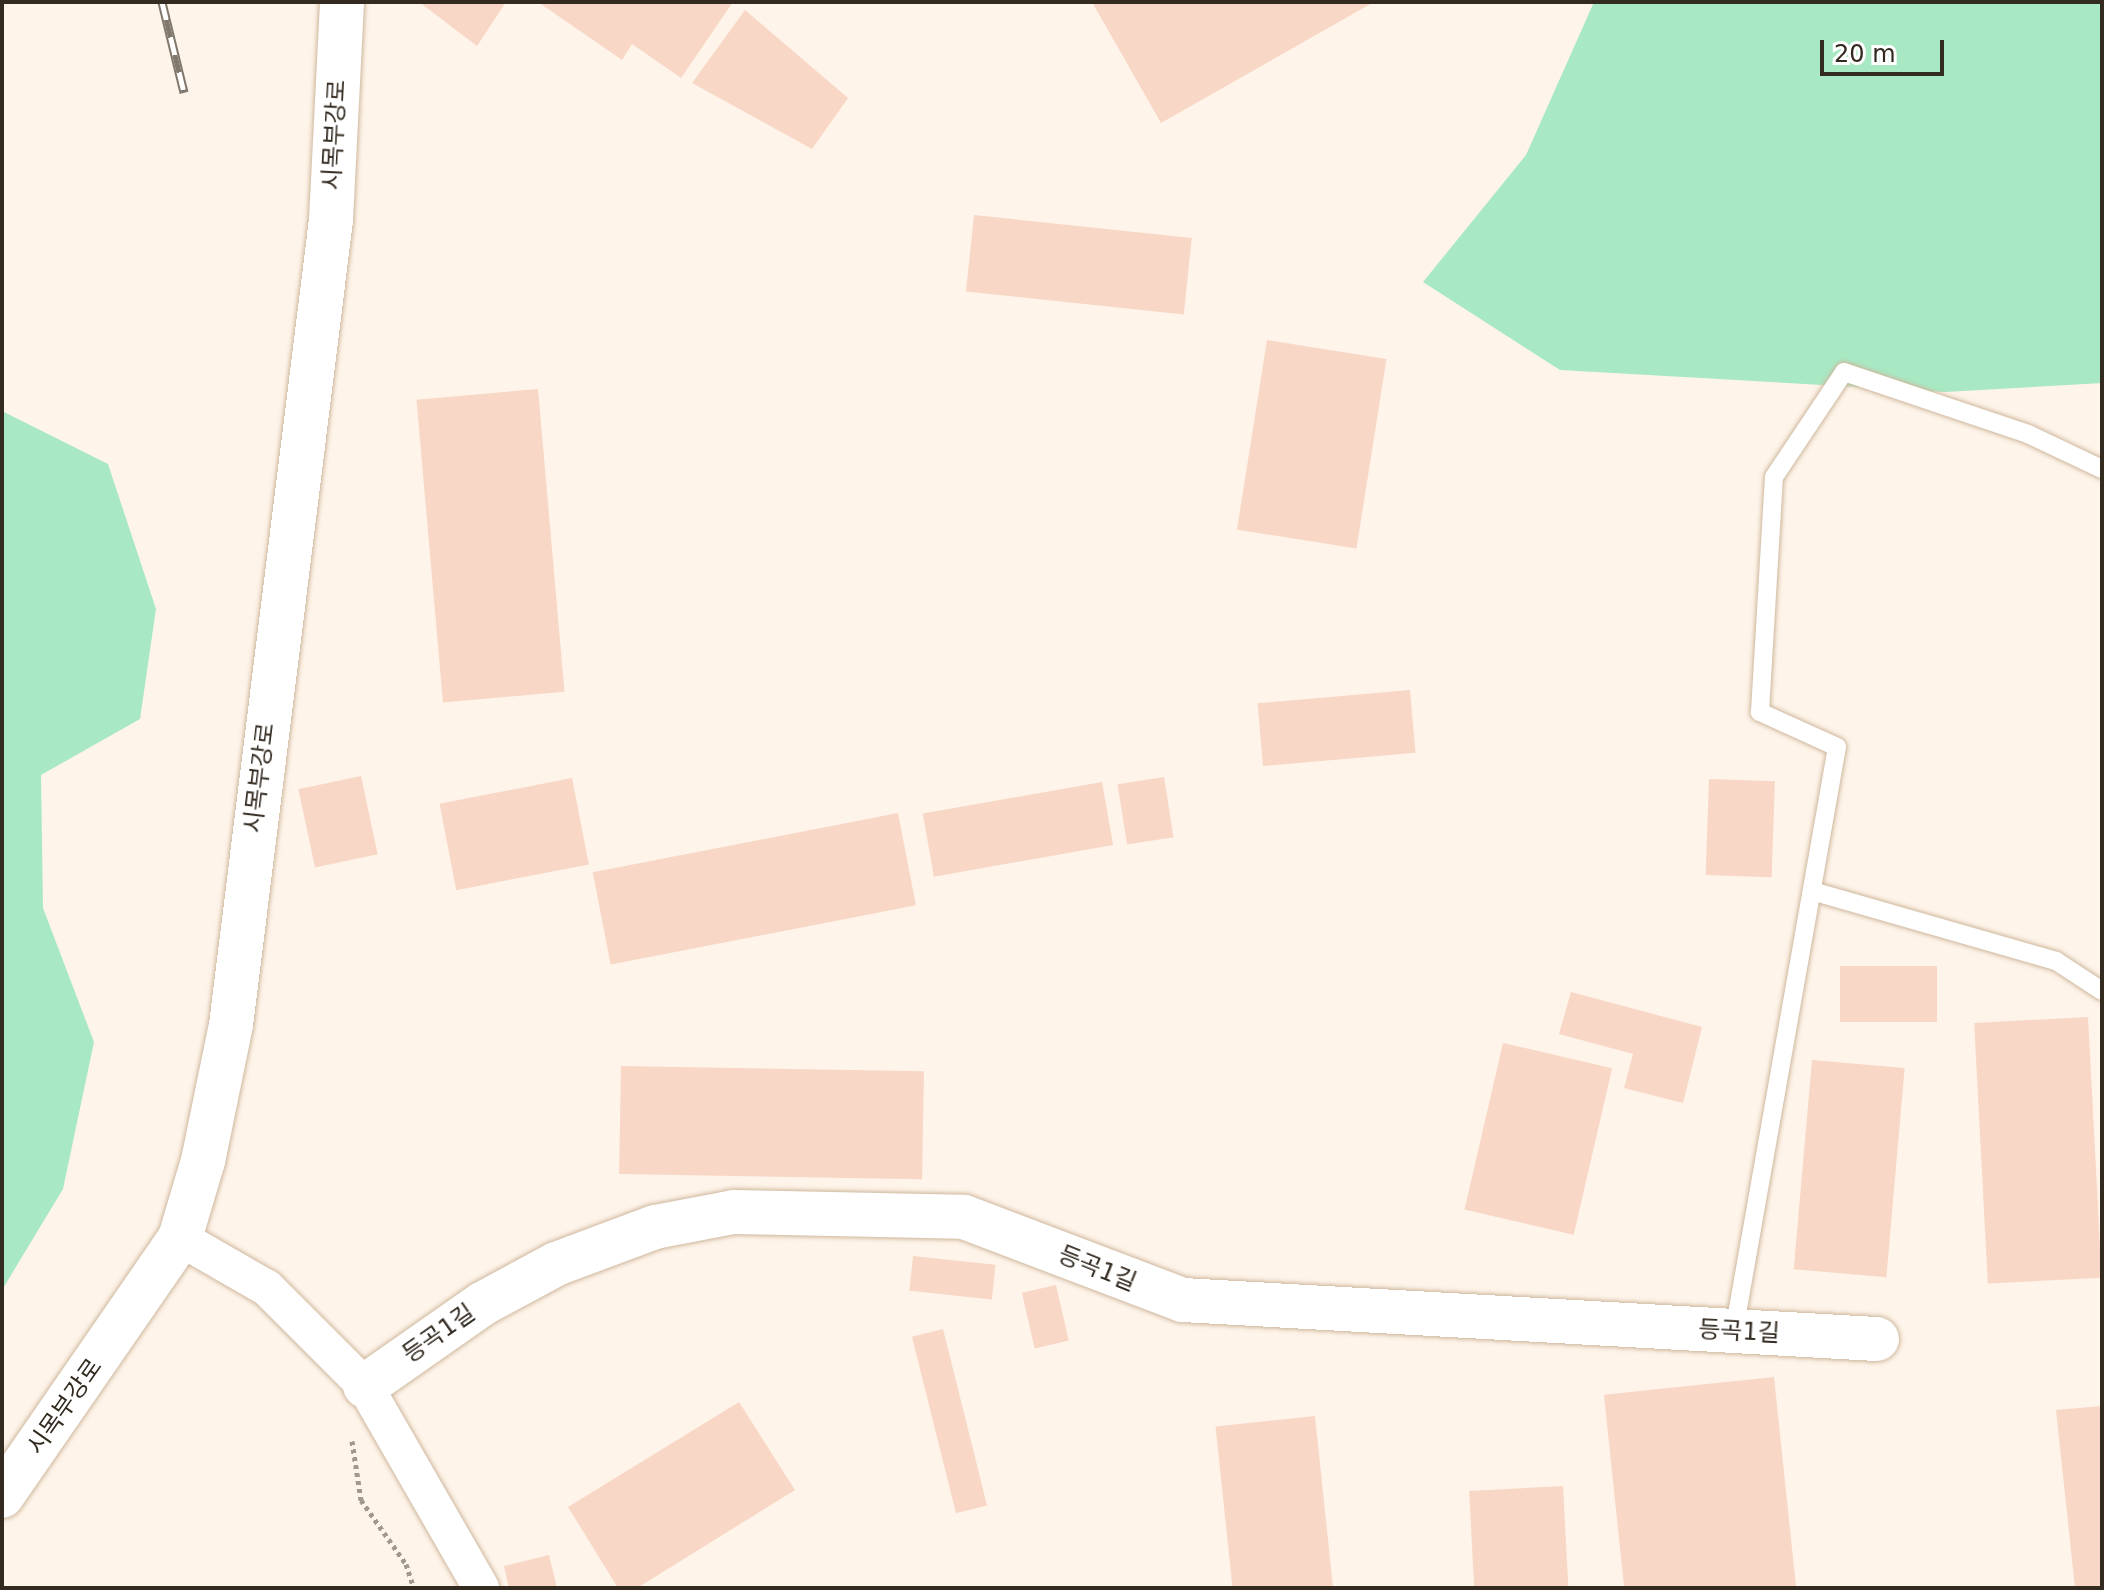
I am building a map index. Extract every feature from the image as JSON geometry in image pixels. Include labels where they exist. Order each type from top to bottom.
[{"type":"street","name":"시목부강로","points":[[2,1496],[180,1238],[231,1025],[331,220],[342,2]]},
{"type":"street","name":"등곡1길","points":[[365,1386],[482,1304],[556,1264],[655,1227],[734,1212],[964,1217],[1183,1300],[1877,1339]]},
{"type":"street","points":[[180,1238],[267,1288],[365,1386],[481,1588]]},
{"type":"lane","points":[[1734,1331],[1837,747],[1760,712],[1774,477],[1844,372],[2028,434],[2102,469]]},
{"type":"lane","points":[[1812,891],[2056,961],[2102,991]]},
{"type":"path","points":[[365,1386],[350,1452],[361,1500],[406,1564],[414,1588]]},
{"type":"green space","points":[[1594,2],[2102,2],[2102,383],[1945,392],[1560,370],[1423,282],[1526,155]]},
{"type":"green space","points":[[2,411],[108,464],[156,609],[140,719],[41,775],[43,908],[94,1042],[63,1189],[2,1290]]},
{"type":"building","points":[[419,2],[506,2],[477,46]]},
{"type":"building","points":[[538,2],[733,2],[681,78],[632,44],[622,60]]},
{"type":"building","points":[[1092,2],[1374,2],[1161,123]]},
{"type":"building","points":[[745,10],[848,98],[812,149],[692,83]]},
{"type":"building","points":[[974,215],[1192,238],[1184,314],[966,292]]},
{"type":"building","points":[[1267,340],[1387,359],[1356,549],[1237,530]]},
{"type":"building","points":[[538,389],[564,692],[443,702],[416,400]]},
{"type":"building","points":[[1410,690],[1415,753],[1263,766],[1258,703]]},
{"type":"building","points":[[361,776],[378,854],[315,868],[298,789]]},
{"type":"building","points":[[1164,777],[1174,837],[1127,845],[1118,784]]},
{"type":"building","points":[[572,778],[589,864],[456,890],[439,804]]},
{"type":"building","points":[[1709,779],[1775,781],[1772,877],[1706,875]]},
{"type":"building","points":[[1102,782],[1113,845],[934,877],[923,814]]},
{"type":"building","points":[[898,813],[916,905],[611,965],[593,872]]},
{"type":"building","points":[[1840,966],[1937,966],[1937,1022],[1840,1022]]},
{"type":"building","points":[[1571,992],[1702,1027],[1683,1103],[1624,1088],[1633,1054],[1559,1034]]},
{"type":"building","points":[[2088,1017],[2102,1278],[1988,1284],[1974,1023]]},
{"type":"building","points":[[1503,1043],[1612,1068],[1574,1235],[1465,1210]]},
{"type":"building","points":[[1812,1060],[1905,1068],[1886,1277],[1794,1269]]},
{"type":"building","points":[[621,1066],[924,1071],[922,1179],[619,1174]]},
{"type":"building","points":[[913,1256],[996,1265],[992,1299],[909,1291]]},
{"type":"building","points":[[1056,1285],[1069,1341],[1035,1348],[1022,1293]]},
{"type":"building","points":[[943,1329],[987,1506],[956,1513],[912,1337]]},
{"type":"building","points":[[1774,1377],[1796,1588],[1624,1588],[1604,1395]]},
{"type":"building","points":[[739,1402],[795,1490],[637,1588],[618,1588],[568,1507]]},
{"type":"building","points":[[2102,1406],[2102,1588],[2075,1588],[2056,1410]]},
{"type":"building","points":[[1315,1416],[1333,1588],[1233,1588],[1216,1426]]},
{"type":"building","points":[[1563,1486],[1568,1588],[1474,1588],[1469,1491]]},
{"type":"building","points":[[549,1555],[557,1588],[509,1588],[504,1566]]},
{"type":"railway","points":[[162,2],[184,92]]}]
